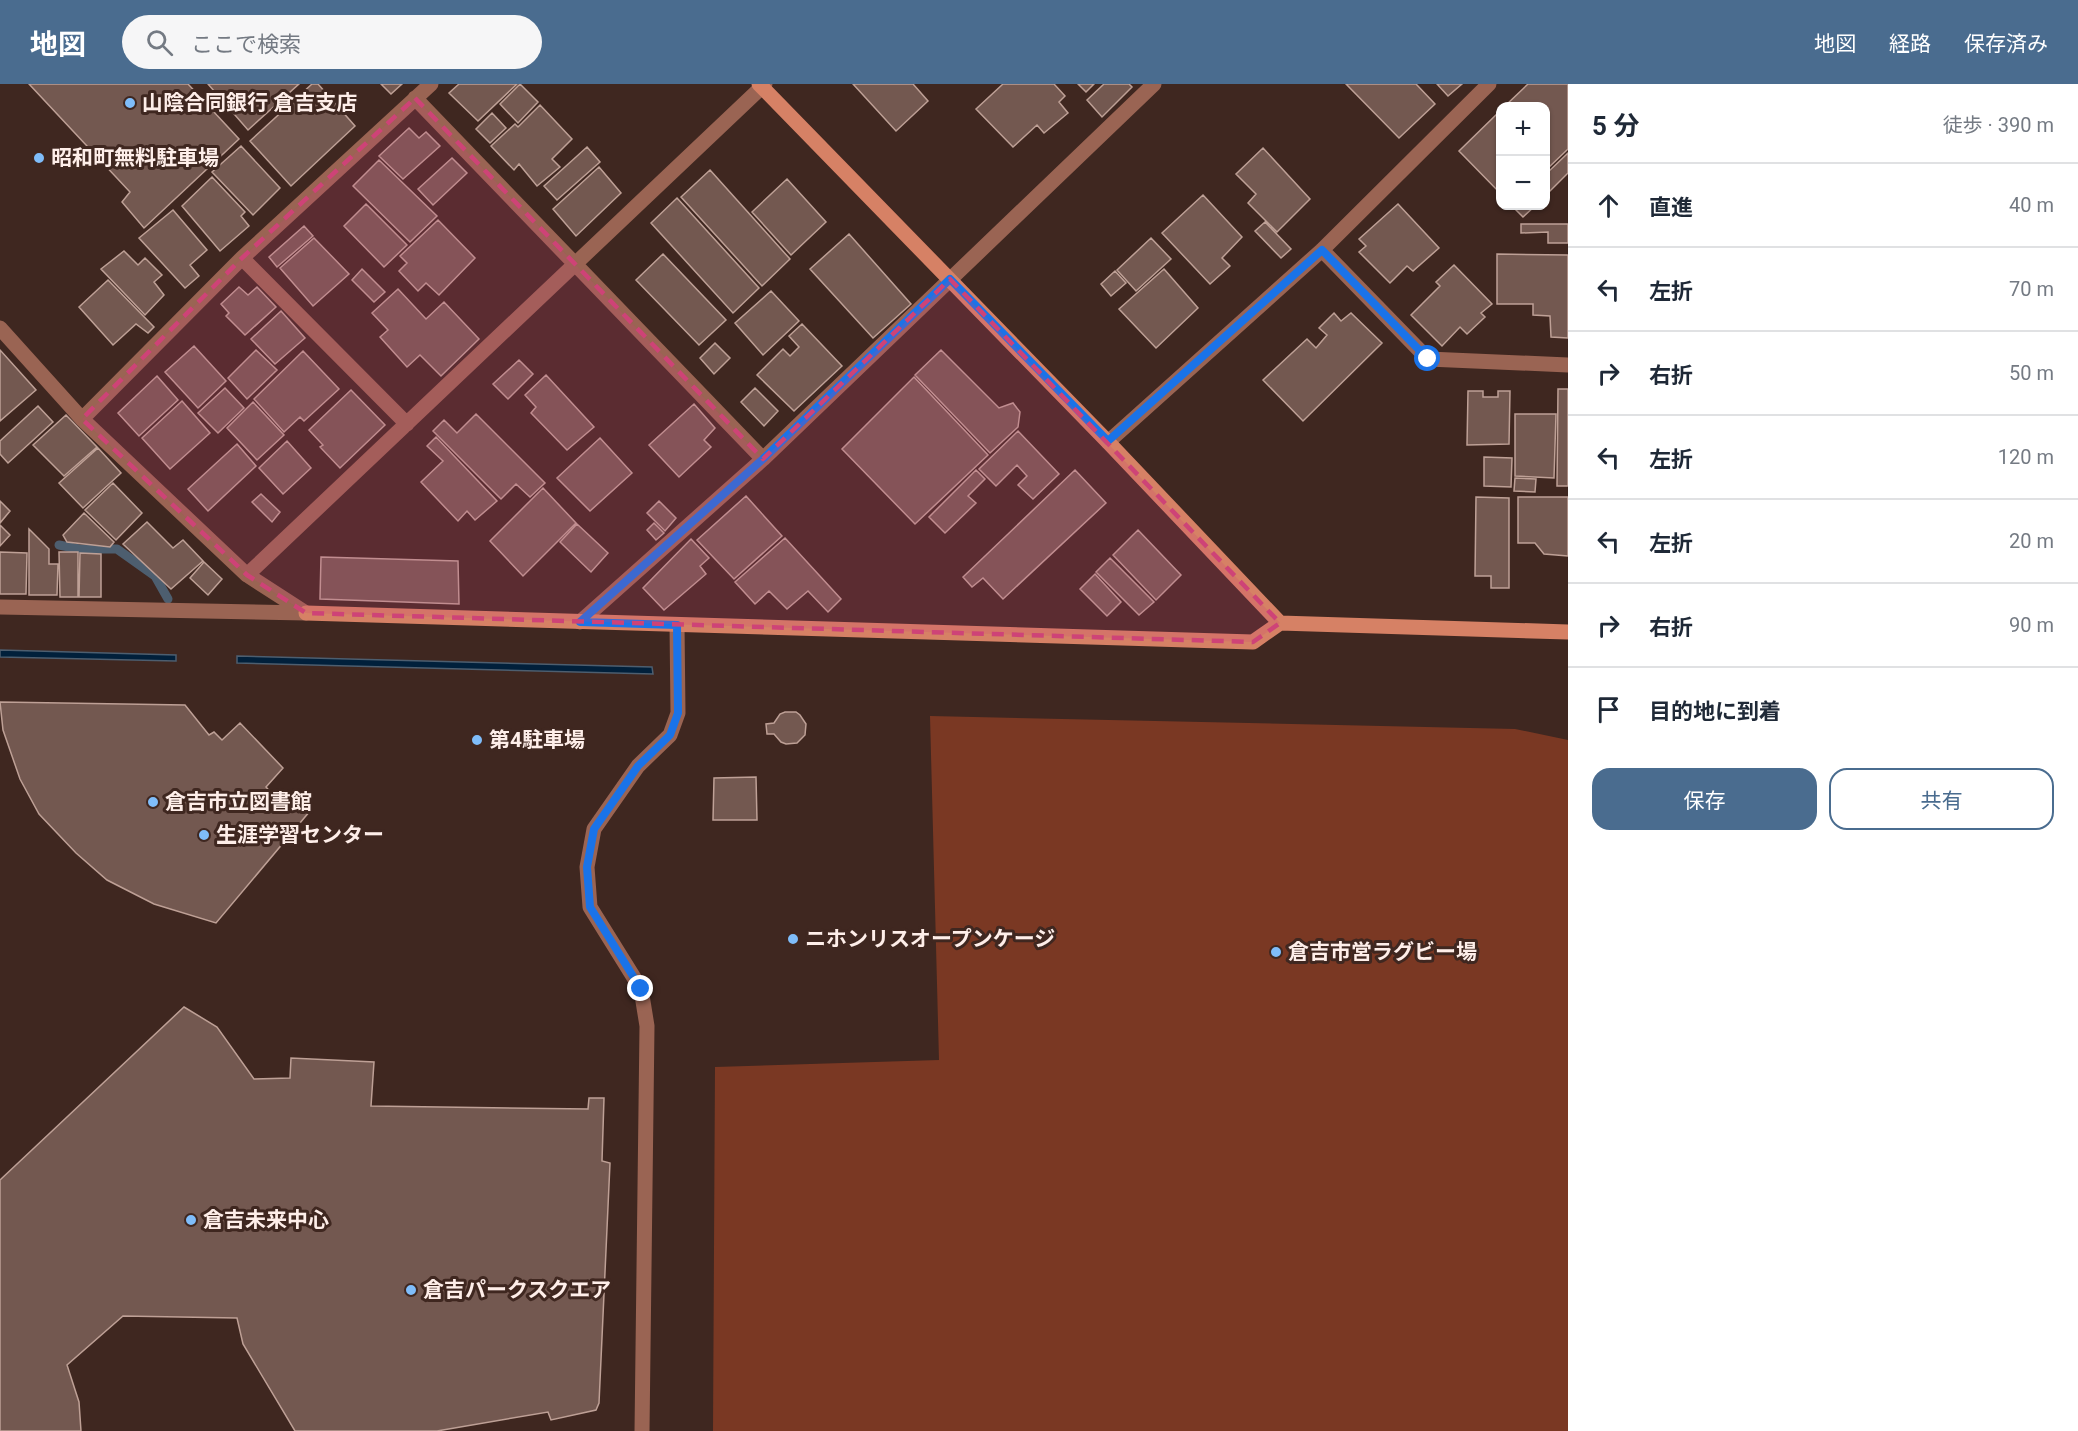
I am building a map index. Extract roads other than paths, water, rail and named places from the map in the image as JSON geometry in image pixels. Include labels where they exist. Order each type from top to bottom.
[{"type":"street","points":[[82,419],[242,258],[431,84]]},
{"type":"street","points":[[580,622],[763,459],[1154,84]]},
{"type":"street","points":[[1108,441],[1322,250],[1489,84]]},
{"type":"street","points":[[247,575],[762,85],[1108,441],[1280,623]]},
{"type":"street","points":[[415,98],[763,459]]},
{"type":"street","points":[[1322,250],[1428,359],[1568,365]]},
{"type":"street","points":[[242,258],[407,424]]},
{"type":"street","points":[[0,328],[82,419],[247,575],[306,613]]},
{"type":"street","points":[[0,607],[306,613],[1253,642],[1280,623],[1568,632]]},
{"type":"street","points":[[642,1431],[647,1026],[641,989],[590,907],[587,867],[594,829],[638,766],[670,735],[678,713],[677,625]]},
{"type":"water","points":[[0,650],[176,655],[176,661],[0,657]]},
{"type":"water","points":[[237,656],[652,667],[653,674],[237,663]]},
{"type":"waterway","points":[[59,545],[79,549],[117,549],[155,576],[168,599]]},
{"type":"place","name":"山陰合同銀行 倉吉支店","points":[[130,103]]},
{"type":"place","name":"昭和町無料駐車場","points":[[39,158]]},
{"type":"place","name":"第4駐車場","points":[[477,740]]},
{"type":"place","name":"倉吉市立図書館","points":[[153,802]]},
{"type":"place","name":"生涯学習センター","points":[[204,835]]},
{"type":"place","name":"ニホンリスオープンケージ","points":[[793,939]]},
{"type":"place","name":"倉吉市営ラグビー場","points":[[1276,952]]},
{"type":"place","name":"倉吉未来中心","points":[[191,1220]]},
{"type":"place","name":"倉吉パークスクエア","points":[[411,1290]]}]
